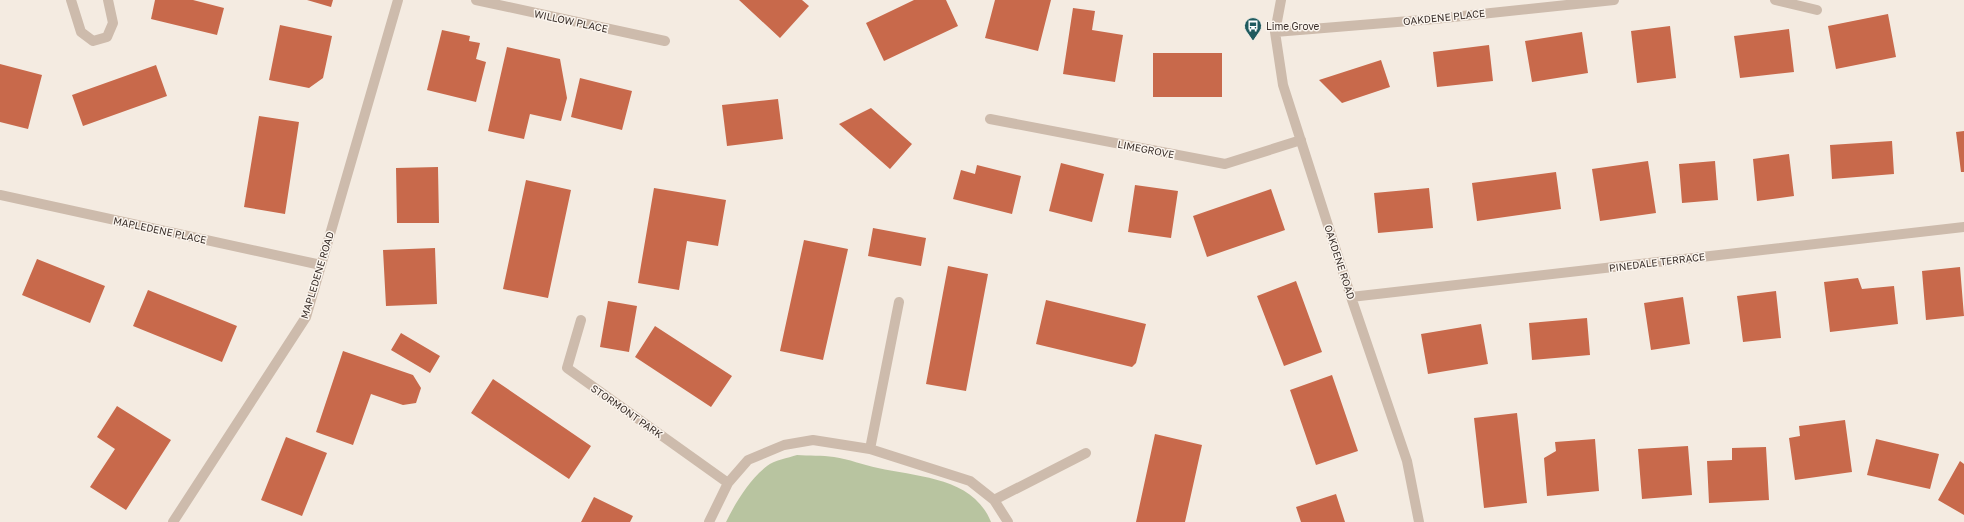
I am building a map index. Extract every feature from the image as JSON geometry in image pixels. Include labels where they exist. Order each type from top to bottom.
[{"type":"street","points":[[71,0],[81,32],[93,41],[108,37],[113,23],[108,0]]},
{"type":"street","name":"MAPLEDENE ROAD","points":[[173,522],[306,317],[398,0]]},
{"type":"street","name":"WILLOW PLACE","points":[[476,0],[665,41]]},
{"type":"street","name":"OAKDENE ROAD","points":[[1281,0],[1275,32],[1283,85],[1351,297],[1407,461],[1419,522]]},
{"type":"street","name":"OAKDENE PLACE","points":[[1275,32],[1434,19],[1614,0]]},
{"type":"street","points":[[1775,0],[1817,10]]},
{"type":"street","name":"LIMEGROVE","points":[[990,119],[1225,164],[1301,140]]},
{"type":"street","name":"MAPLEDENE PLACE","points":[[0,195],[321,265]]},
{"type":"street","name":"PINEDALE TERRACE","points":[[1351,297],[1964,227]]},
{"type":"street","points":[[870,449],[899,302]]},
{"type":"street","name":"STORMONT PARK","points":[[581,320],[567,368],[728,483]]},
{"type":"street","points":[[709,522],[728,483],[748,460],[784,444],[813,440],[870,449],[970,481],[994,500],[1008,522]]},
{"type":"street","points":[[994,500],[1086,453]]},
{"type":"green space","points":[[797,455],[840,458],[872,467],[927,477],[943,482],[958,488],[971,496],[983,507],[991,522],[726,522],[744,492],[760,472],[773,462]]},
{"type":"building","points":[[155,0],[193,0],[224,8],[217,35],[151,19]]},
{"type":"building","points":[[307,0],[333,0],[331,7]]},
{"type":"building","points":[[739,0],[802,0],[809,6],[780,38]]},
{"type":"building","points":[[914,0],[946,0],[958,26],[884,61],[866,23]]},
{"type":"building","points":[[995,0],[1051,0],[1038,51],[985,38]]},
{"type":"building","points":[[1073,8],[1095,11],[1092,30],[1123,35],[1115,82],[1063,74]]},
{"type":"building","points":[[1888,14],[1896,57],[1836,69],[1828,26]]},
{"type":"building","points":[[280,25],[332,36],[323,78],[309,88],[269,80]]},
{"type":"building","points":[[1670,26],[1676,78],[1637,83],[1631,31]]},
{"type":"building","points":[[1789,29],[1794,72],[1740,78],[1734,36]]},
{"type":"building","points":[[442,30],[470,36],[469,41],[480,43],[476,59],[486,62],[476,102],[427,90]]},
{"type":"building","points":[[1582,32],[1588,73],[1532,82],[1525,41]]},
{"type":"building","points":[[1489,45],[1493,81],[1437,87],[1433,52]]},
{"type":"building","points":[[507,47],[560,59],[567,98],[561,121],[530,114],[524,139],[488,131]]},
{"type":"building","points":[[1153,53],[1222,53],[1222,97],[1153,97]]},
{"type":"building","points":[[1381,60],[1390,87],[1342,103],[1319,80]]},
{"type":"building","points":[[0,64],[42,75],[28,129],[0,122]]},
{"type":"building","points":[[156,65],[167,96],[83,126],[72,95]]},
{"type":"building","points":[[580,78],[632,91],[622,130],[571,117]]},
{"type":"building","points":[[778,99],[783,139],[727,146],[722,105]]},
{"type":"building","points":[[871,108],[912,144],[890,169],[839,124]]},
{"type":"building","points":[[259,116],[299,122],[285,214],[244,207]]},
{"type":"building","points":[[1964,131],[1964,172],[1961,172],[1956,132]]},
{"type":"building","points":[[1892,141],[1894,174],[1832,179],[1830,145]]},
{"type":"building","points":[[1789,154],[1794,196],[1757,201],[1753,159]]},
{"type":"building","points":[[1648,161],[1656,213],[1600,221],[1592,169]]},
{"type":"building","points":[[1715,161],[1718,200],[1682,203],[1679,164]]},
{"type":"building","points":[[1061,163],[1104,174],[1092,222],[1049,211]]},
{"type":"building","points":[[977,165],[1021,176],[1012,214],[953,199],[961,170],[975,174]]},
{"type":"building","points":[[438,167],[439,223],[397,223],[396,168]]},
{"type":"building","points":[[1556,172],[1561,209],[1477,221],[1472,183]]},
{"type":"building","points":[[526,180],[571,190],[548,298],[503,289]]},
{"type":"building","points":[[1135,185],[1178,191],[1171,238],[1128,232]]},
{"type":"building","points":[[654,188],[726,200],[718,246],[687,241],[679,290],[638,283]]},
{"type":"building","points":[[1429,188],[1433,228],[1378,233],[1374,193]]},
{"type":"building","points":[[1271,189],[1285,230],[1207,257],[1193,216]]},
{"type":"building","points":[[873,228],[926,238],[921,266],[868,256]]},
{"type":"building","points":[[804,240],[848,249],[823,360],[780,351]]},
{"type":"building","points":[[435,248],[437,304],[386,306],[383,250]]},
{"type":"building","points":[[37,259],[105,286],[90,323],[22,295]]},
{"type":"building","points":[[948,266],[988,274],[966,391],[926,384]]},
{"type":"building","points":[[1960,267],[1964,316],[1926,320],[1922,271]]},
{"type":"building","points":[[1858,278],[1862,289],[1894,286],[1898,324],[1830,332],[1824,282]]},
{"type":"building","points":[[1296,281],[1322,352],[1284,366],[1257,296]]},
{"type":"building","points":[[148,290],[237,326],[222,362],[133,326]]},
{"type":"building","points":[[1776,291],[1781,338],[1743,342],[1737,296]]},
{"type":"building","points":[[1683,297],[1690,344],[1651,350],[1644,303]]},
{"type":"building","points":[[1046,300],[1146,324],[1136,363],[1132,367],[1036,344]]},
{"type":"building","points":[[608,301],[637,306],[629,352],[600,347]]},
{"type":"building","points":[[1587,318],[1590,355],[1532,360],[1529,323]]},
{"type":"building","points":[[1481,324],[1488,364],[1428,374],[1421,334]]},
{"type":"building","points":[[655,326],[732,376],[711,407],[635,357]]},
{"type":"building","points":[[401,333],[440,356],[430,373],[391,350]]},
{"type":"building","points":[[343,351],[413,375],[421,388],[416,403],[403,405],[371,394],[353,445],[316,432]]},
{"type":"building","points":[[1332,375],[1358,451],[1316,465],[1290,390]]},
{"type":"building","points":[[493,379],[591,446],[569,479],[471,413]]},
{"type":"building","points":[[117,406],[171,440],[126,510],[90,487],[115,449],[97,437]]},
{"type":"building","points":[[1517,413],[1527,503],[1484,508],[1474,418]]},
{"type":"building","points":[[1845,420],[1852,472],[1795,480],[1789,438],[1800,436],[1799,426]]},
{"type":"building","points":[[1155,434],[1202,445],[1185,522],[1136,522]]},
{"type":"building","points":[[286,437],[327,453],[302,516],[261,500]]},
{"type":"building","points":[[1595,439],[1599,491],[1547,496],[1544,458],[1556,451],[1555,442]]},
{"type":"building","points":[[1876,439],[1939,454],[1930,489],[1867,475]]},
{"type":"building","points":[[1688,446],[1692,495],[1642,499],[1638,449]]},
{"type":"building","points":[[1766,447],[1769,500],[1709,503],[1707,461],[1732,460],[1732,448]]},
{"type":"building","points":[[1960,461],[1964,464],[1964,515],[1938,500]]},
{"type":"building","points":[[1336,494],[1345,522],[1301,522],[1296,507]]},
{"type":"building","points":[[594,497],[633,516],[630,522],[581,522]]},
{"type":"place","name":"Lime Grove","points":[[1253,41]]}]
